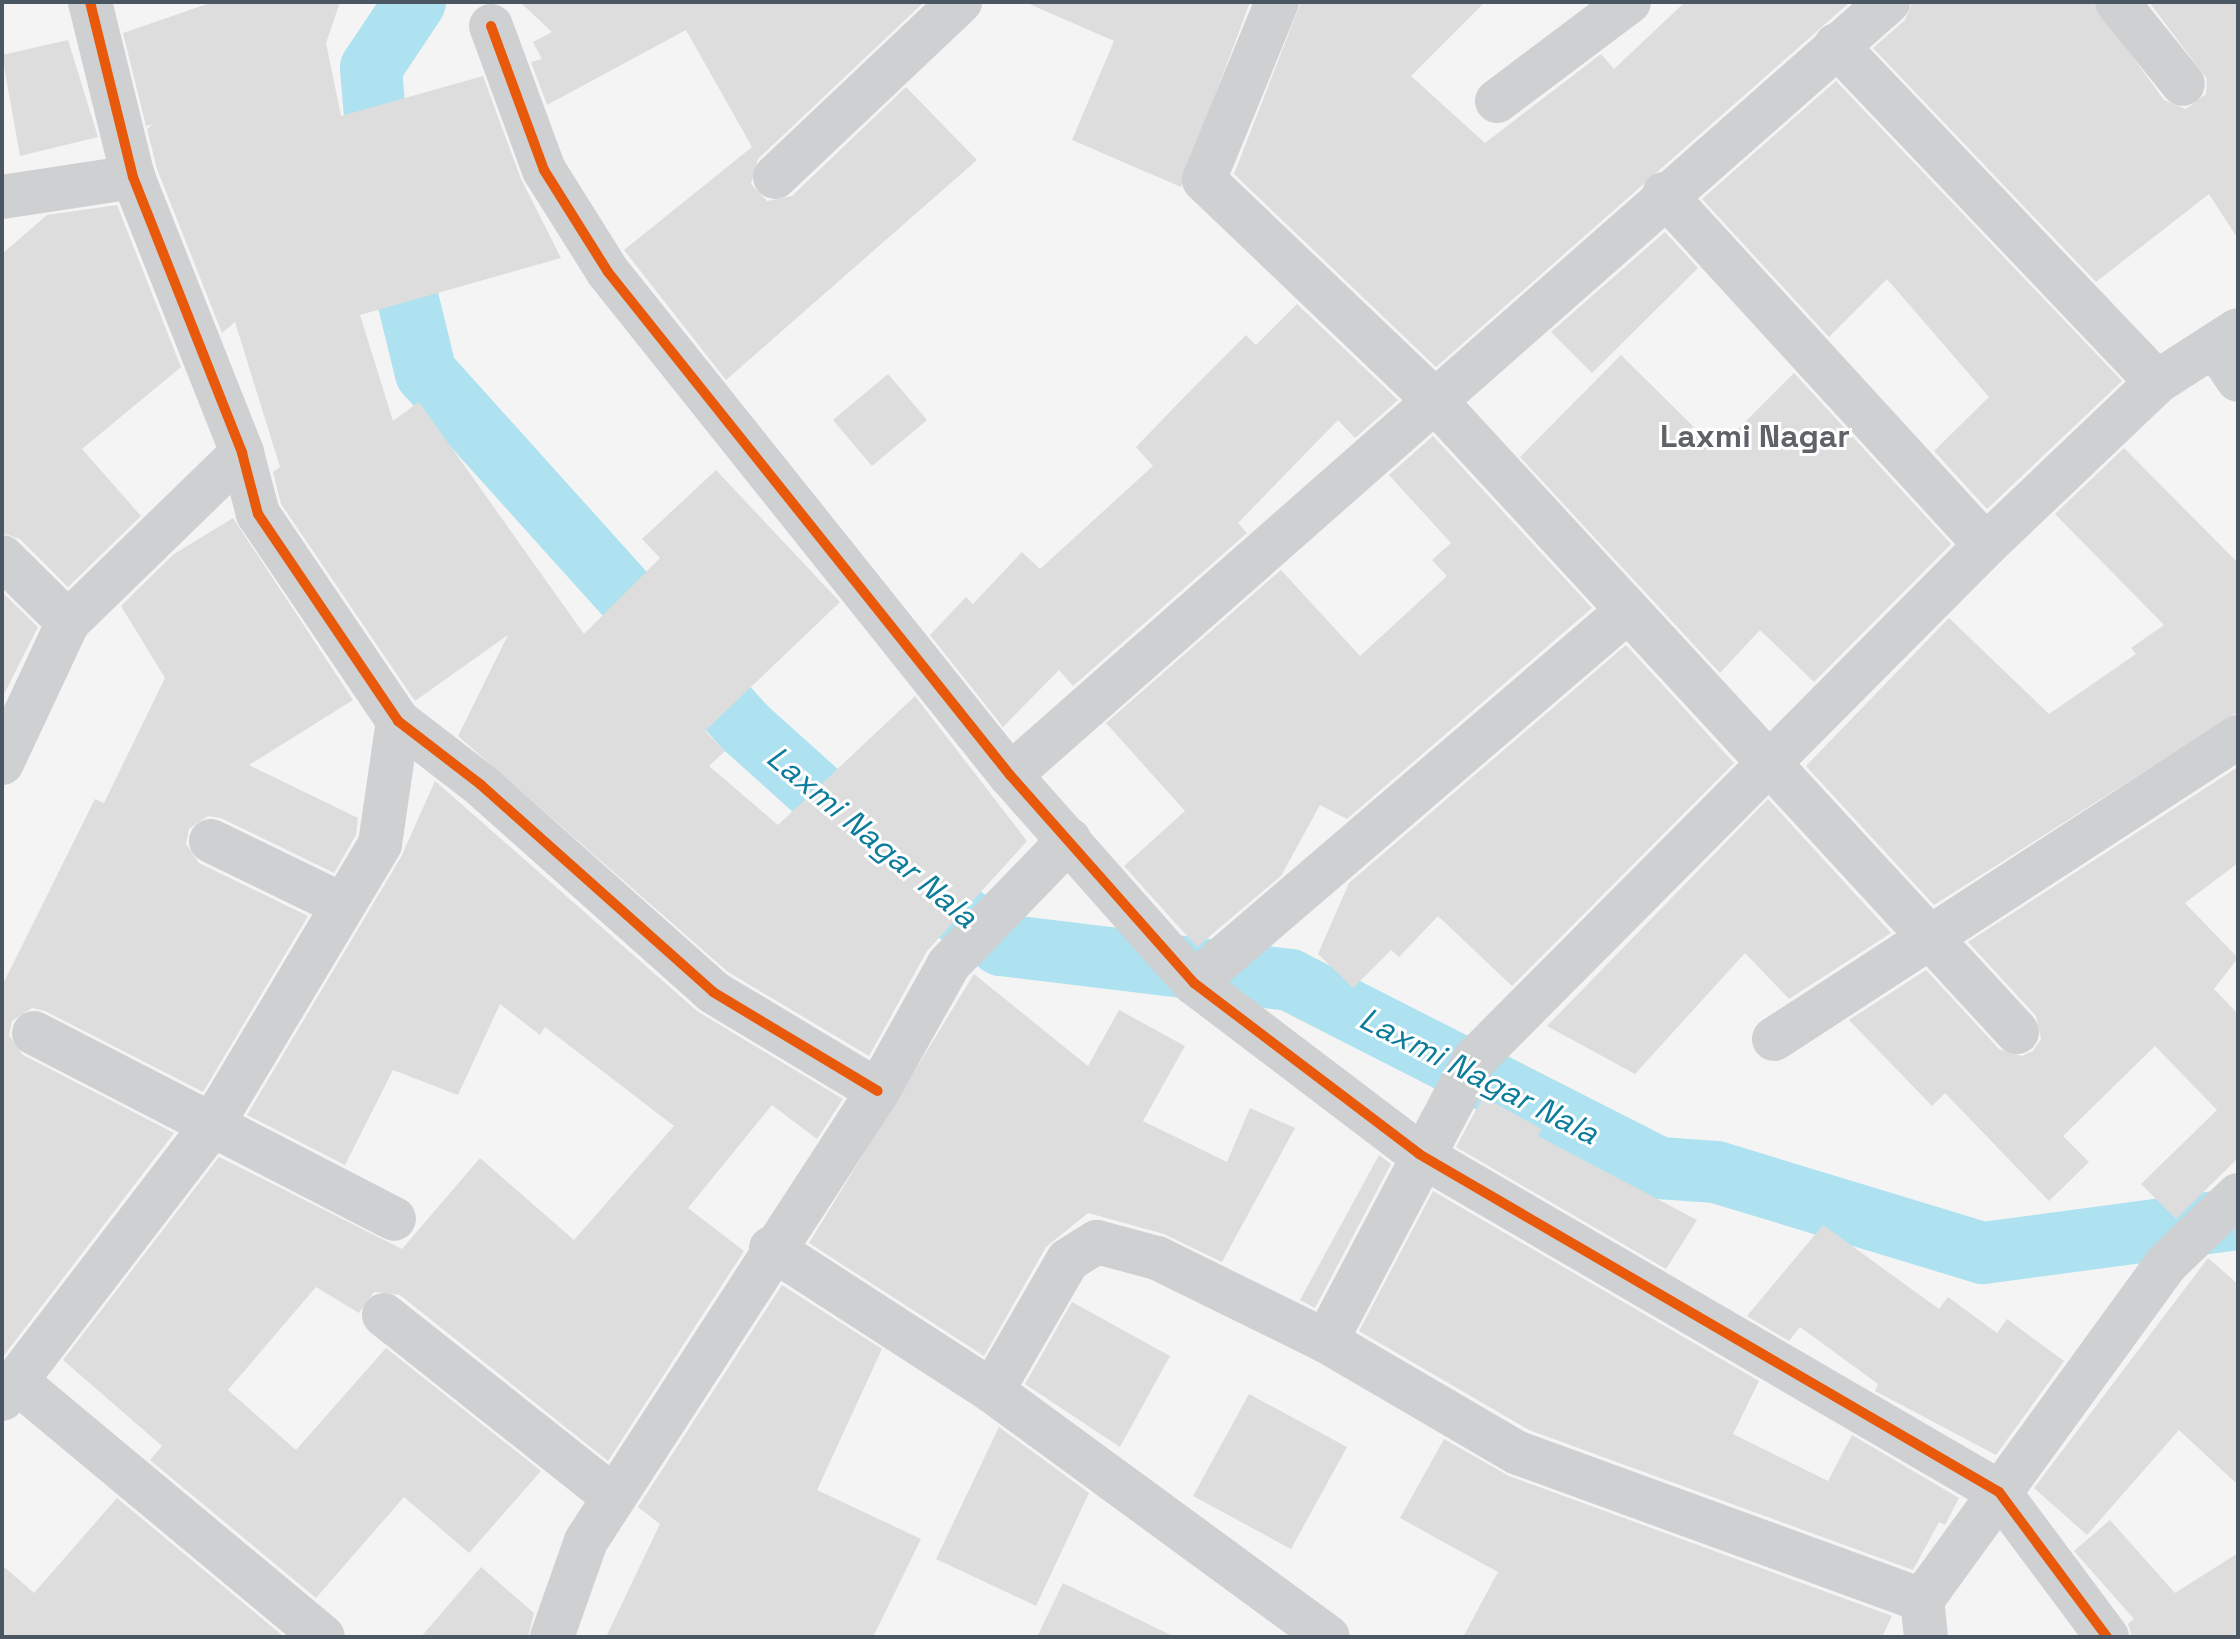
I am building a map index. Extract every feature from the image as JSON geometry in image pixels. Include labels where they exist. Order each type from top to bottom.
[{"type":"street","points":[[90,2],[133,177],[242,453],[258,514],[398,721],[481,785],[713,992],[878,1091]]},
{"type":"street","points":[[775,177],[960,2]]},
{"type":"street","points":[[1277,2],[1204,180],[1436,402],[1624,614],[1769,763],[2017,1032]]},
{"type":"street","points":[[1497,101],[1629,2]]},
{"type":"street","points":[[1010,775],[1436,402],[1664,194],[1888,2]]},
{"type":"street","points":[[2117,2],[2183,84]]},
{"type":"street","points":[[491,26],[544,170],[608,272],[1010,775],[1194,983],[1419,1154],[1999,1492],[2107,1637]]},
{"type":"street","points":[[1836,45],[2157,382]]},
{"type":"street","points":[[2,197],[133,177]]},
{"type":"street","points":[[1664,194],[1986,545]]},
{"type":"street","points":[[1326,1341],[1419,1154],[1474,1060],[1986,545],[2157,382],[2230,352]]},
{"type":"street","points":[[2,763],[68,622],[242,453]]},
{"type":"street","points":[[2,557],[68,622]]},
{"type":"street","points":[[1194,983],[1222,952],[1624,614]]},
{"type":"street","points":[[323,1637],[10,1391],[212,1125],[380,844],[398,721]]},
{"type":"street","points":[[1774,1039],[1935,940],[2238,737]]},
{"type":"street","points":[[552,1637],[586,1541],[771,1248],[878,1091],[949,964],[999,905],[1069,840]]},
{"type":"street","points":[[211,841],[343,905]]},
{"type":"street","points":[[34,1033],[394,1219]]},
{"type":"street","points":[[992,1391],[1068,1260],[1097,1242],[1157,1258],[1326,1341],[1518,1453],[1924,1619],[1999,1492],[2165,1265],[2233,1200]]},
{"type":"street","points":[[771,1248],[992,1391],[1328,1637]]},
{"type":"street","points":[[384,1315],[614,1497]]},
{"type":"building","points":[[213,2],[340,2],[326,43],[341,116],[483,76],[521,179],[561,258],[360,315],[393,421],[419,402],[584,634],[660,558],[642,539],[716,470],[840,602],[705,731],[725,751],[709,766],[778,825],[915,696],[1027,841],[927,951],[869,1056],[728,972],[458,736],[508,635],[415,701],[281,504],[273,472],[280,467],[235,322],[222,333],[157,169],[147,129],[153,124],[146,126],[123,33]]},
{"type":"building","points":[[520,2],[924,2],[758,159],[751,184],[767,201],[792,196],[906,87],[977,160],[726,380],[624,250],[752,147],[686,30],[547,105],[531,62],[542,59],[533,42],[552,32]]},
{"type":"building","points":[[1025,2],[1250,2],[1181,187],[1072,140],[1114,41]]},
{"type":"building","points":[[1301,2],[1485,2],[1411,76],[1485,143],[1601,54],[1614,69],[1685,2],[1850,2],[1436,367],[1234,174]]},
{"type":"building","points":[[1912,2],[2093,2],[2164,100],[2186,109],[2206,94],[2207,79],[2149,2],[2238,2],[2238,239],[2209,194],[2096,282],[1873,48],[1905,20]]},
{"type":"building","points":[[68,40],[98,137],[20,156],[2,55]]},
{"type":"building","points":[[1836,81],[2122,381],[1987,509],[1934,451],[1989,397],[1887,279],[1829,337],[1702,199]]},
{"type":"building","points":[[117,205],[181,367],[82,449],[141,516],[68,587],[20,539],[2,533],[2,254],[47,215]]},
{"type":"building","points":[[1665,232],[1698,268],[1592,373],[1551,332]]},
{"type":"building","points":[[1297,304],[1398,400],[1355,438],[1338,420],[1238,523],[1247,533],[1073,686],[1059,670],[1003,727],[930,635],[966,597],[973,604],[1022,552],[1040,569],[1153,466],[1136,447],[1191,390],[1246,335],[1256,345]]},
{"type":"building","points":[[1621,355],[1717,450],[1794,373],[1951,544],[1814,682],[1760,630],[1720,673],[1520,457]]},
{"type":"building","points":[[888,374],[927,420],[872,466],[833,420]]},
{"type":"building","points":[[1433,436],[1592,608],[1347,819],[1320,805],[1281,876],[1197,947],[1124,866],[1185,811],[1106,723],[1281,570],[1360,656],[1447,576],[1432,560],[1451,543],[1389,475]]},
{"type":"building","points":[[2124,448],[2238,563],[2238,712],[1934,905],[1806,766],[1949,618],[2049,714],[2136,654],[2131,648],[2164,625],[2055,514]]},
{"type":"building","points":[[233,518],[353,700],[249,765],[358,818],[356,835],[334,873],[221,818],[208,816],[189,829],[186,844],[199,863],[308,916],[203,1092],[45,1011],[32,1008],[12,1021],[9,1035],[23,1055],[174,1133],[2,1358],[2,986],[95,799],[104,803],[165,678],[121,606],[174,554]]},
{"type":"building","points":[[2,592],[38,627],[2,698]]},
{"type":"building","points":[[1626,645],[1734,763],[1512,986],[1438,916],[1399,957],[1391,950],[1353,988],[1318,954],[1349,883]]},
{"type":"building","points":[[2238,767],[2238,863],[2185,903],[2238,958],[2214,989],[2238,1014],[2238,1158],[2176,1219],[2141,1184],[2217,1110],[2155,1046],[2063,1136],[2089,1162],[2049,1201],[1945,1093],[1932,1106],[1849,1020],[1926,970],[1999,1049],[2022,1056],[2033,1051],[2041,1039],[2036,1016],[1968,942]]},
{"type":"building","points":[[435,781],[697,1011],[843,1099],[817,1139],[772,1105],[688,1208],[744,1251],[608,1461],[400,1295],[374,1292],[359,1313],[316,1287],[228,1390],[296,1450],[386,1348],[541,1471],[469,1553],[404,1497],[316,1598],[150,1460],[162,1446],[63,1360],[219,1157],[402,1249],[480,1158],[574,1240],[674,1126],[545,1027],[540,1035],[500,1004],[458,1095],[393,1070],[345,1165],[247,1115],[401,857]]},
{"type":"building","points":[[1768,799],[1891,933],[1789,999],[1745,953],[1635,1074],[1547,1026]]},
{"type":"building","points":[[974,974],[1088,1066],[1119,1010],[1185,1046],[1143,1121],[1227,1162],[1250,1108],[1295,1128],[1222,1262],[1164,1234],[1088,1213],[1046,1247],[984,1356],[809,1243]]},
{"type":"building","points":[[1483,1097],[1542,1129],[1538,1136],[1697,1220],[1666,1269],[1456,1147]]},
{"type":"building","points":[[1379,1155],[1391,1164],[1315,1308],[1300,1300]]},
{"type":"building","points":[[1433,1191],[1759,1381],[1733,1434],[1828,1481],[1852,1435],[1959,1498],[1945,1525],[1939,1522],[1913,1570],[1529,1430],[1359,1331]]},
{"type":"building","points":[[1823,1225],[1939,1309],[1948,1297],[1997,1333],[2007,1319],[2064,1361],[1996,1455],[1875,1391],[1878,1384],[1800,1327],[1789,1341],[1747,1316]]},
{"type":"building","points":[[2208,1258],[2238,1284],[2238,1485],[2179,1430],[2087,1535],[2034,1488]]},
{"type":"building","points":[[782,1285],[882,1349],[817,1490],[921,1539],[873,1637],[606,1637],[660,1524],[638,1507]]},
{"type":"building","points":[[1072,1302],[1170,1356],[1120,1447],[1025,1384]]},
{"type":"building","points":[[1249,1394],[1347,1447],[1291,1549],[1193,1496]]},
{"type":"building","points":[[999,1427],[1089,1493],[1036,1606],[936,1559]]},
{"type":"building","points":[[1444,1439],[1509,1476],[1892,1616],[1882,1637],[1463,1637],[1498,1572],[1400,1518]]},
{"type":"building","points":[[117,1498],[283,1636],[2,1637],[2,1565],[34,1593]]},
{"type":"building","points":[[2110,1520],[2175,1593],[2238,1553],[2238,1637],[2132,1637],[2128,1624],[2134,1619],[2074,1551]]},
{"type":"building","points":[[481,1567],[534,1613],[528,1637],[421,1637]]},
{"type":"building","points":[[1063,1583],[1175,1637],[1037,1637]]},
{"type":"waterway","name":"Laxmi Nagar Nala","points":[[415,2],[371,68],[381,189],[426,373],[747,729],[920,885],[1001,945],[1290,980],[1659,1168],[1716,1172],[1983,1253],[2238,1219]]},
{"type":"cycle path","points":[[90,2],[133,177],[242,453],[258,514],[398,721],[481,785],[713,992],[878,1091]]},
{"type":"cycle path","points":[[491,26],[544,170],[608,272],[1010,775],[1194,983],[1419,1154],[1999,1492],[2107,1637]]},
{"type":"district","name":"Laxmi Nagar","points":[[1755,436]]}]
